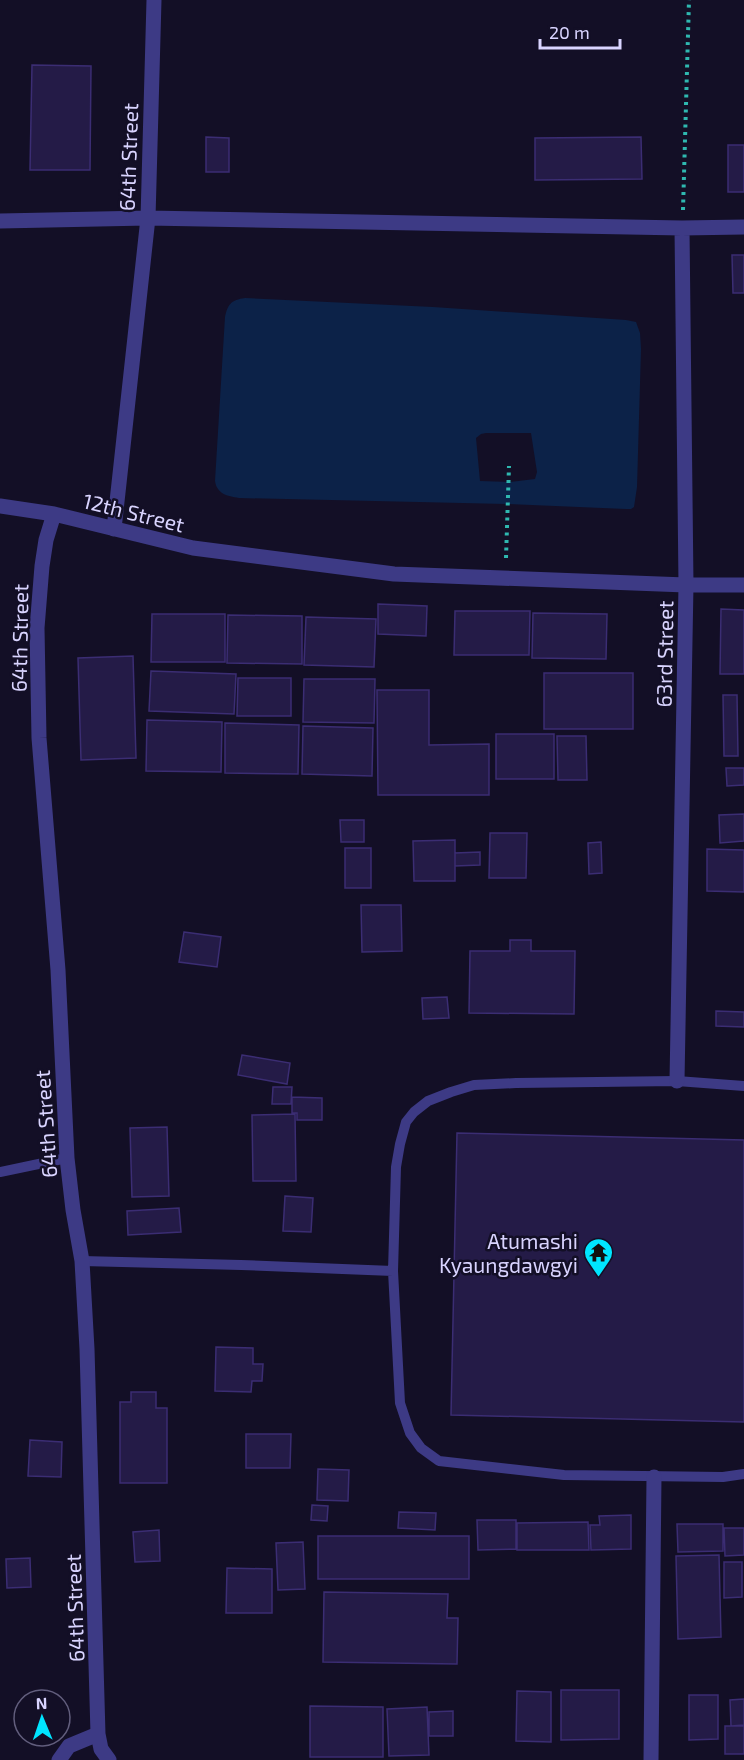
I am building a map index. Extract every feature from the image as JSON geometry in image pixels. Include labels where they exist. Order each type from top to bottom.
[{"type":"street","name":"64th Street","points":[[114,529],[148,218],[154,0]]},
{"type":"street","points":[[0,221],[148,218],[682,228],[744,227]]},
{"type":"street","name":"63rd Street","points":[[677,1081],[686,585],[682,228]]},
{"type":"street","name":"12th Street","points":[[0,506],[54,514],[193,548],[394,574],[686,585],[744,585]]},
{"type":"street","name":"64th Street","points":[[54,514],[46,540],[42,566],[37,628],[39,738],[58,970],[67,1158],[82,1261],[87,1349],[98,1734]]},
{"type":"street","points":[[651,1760],[654,1477]]},
{"type":"street","points":[[59,1760],[69,1746],[98,1734],[101,1749],[109,1760]]},
{"type":"lane","points":[[744,1086],[677,1081],[516,1083],[474,1085],[428,1101],[406,1122],[400,1144],[396,1167],[393,1271],[400,1403],[410,1433],[421,1448],[439,1461],[564,1474],[654,1477],[723,1477],[744,1474]]},
{"type":"lane","points":[[0,1172],[67,1158]]},
{"type":"lane","points":[[82,1261],[393,1271]]},
{"type":"path","points":[[682,228],[689,0]]},
{"type":"path","points":[[506,577],[509,466]]},
{"type":"water","points":[[240,299],[433,307],[636,322],[640,333],[641,349],[637,487],[634,507],[626,509],[239,498],[223,494],[215,481],[225,317],[231,303]],"holes":[[[486,433],[531,433],[537,472],[535,479],[510,482],[480,481],[476,438]]]},
{"type":"building","points":[[32,65],[91,66],[90,170],[30,170]]},
{"type":"building","points":[[206,137],[229,138],[229,172],[206,172]]},
{"type":"building","points":[[641,137],[642,179],[535,180],[535,138]]},
{"type":"building","points":[[728,145],[744,145],[744,192],[728,192]]},
{"type":"building","points":[[732,255],[744,255],[744,293],[733,293]]},
{"type":"building","points":[[378,604],[427,606],[426,636],[378,634]]},
{"type":"building","points":[[721,609],[744,610],[744,674],[720,674]]},
{"type":"building","points":[[455,611],[530,611],[529,655],[454,655]]},
{"type":"building","points":[[533,613],[607,614],[606,659],[532,658]]},
{"type":"building","points":[[152,614],[225,614],[225,662],[151,662]]},
{"type":"building","points":[[228,615],[302,616],[302,664],[227,663]]},
{"type":"building","points":[[306,617],[376,619],[374,667],[304,665]]},
{"type":"building","points":[[133,656],[136,758],[81,760],[78,658]]},
{"type":"building","points":[[151,671],[236,674],[234,714],[149,711]]},
{"type":"building","points":[[544,673],[633,673],[633,729],[544,729]]},
{"type":"building","points":[[238,678],[291,678],[291,716],[237,716]]},
{"type":"building","points":[[304,679],[375,679],[374,723],[303,722]]},
{"type":"building","points":[[377,690],[429,690],[429,745],[489,744],[489,795],[378,795]]},
{"type":"building","points":[[723,695],[737,695],[738,756],[724,756]]},
{"type":"building","points":[[147,720],[222,722],[221,772],[146,771]]},
{"type":"building","points":[[225,723],[299,725],[298,774],[225,773]]},
{"type":"building","points":[[303,726],[373,728],[372,776],[302,774]]},
{"type":"building","points":[[496,734],[554,734],[554,779],[496,779]]},
{"type":"building","points":[[557,736],[586,736],[587,780],[558,780]]},
{"type":"building","points":[[726,768],[744,768],[744,785],[727,786]]},
{"type":"building","points":[[744,814],[744,841],[720,843],[719,815]]},
{"type":"building","points":[[340,820],[364,820],[364,842],[341,842]]},
{"type":"building","points":[[490,833],[527,833],[526,878],[489,878]]},
{"type":"building","points":[[455,840],[455,881],[414,881],[413,841]]},
{"type":"building","points":[[601,842],[602,873],[589,874],[588,843]]},
{"type":"building","points":[[345,848],[371,848],[371,888],[345,888]]},
{"type":"building","points":[[707,849],[744,850],[744,892],[707,891]]},
{"type":"building","points":[[480,852],[480,865],[455,866],[455,853]]},
{"type":"building","points":[[361,905],[401,905],[402,951],[362,952]]},
{"type":"building","points":[[184,932],[221,937],[217,967],[179,962]]},
{"type":"building","points":[[510,940],[531,940],[531,951],[575,951],[574,1014],[469,1013],[470,951],[510,951]]},
{"type":"building","points":[[447,997],[449,1018],[423,1019],[422,998]]},
{"type":"building","points":[[716,1011],[744,1012],[744,1027],[716,1026]]},
{"type":"building","points":[[242,1055],[290,1063],[287,1084],[238,1075]]},
{"type":"building","points":[[273,1087],[292,1087],[291,1104],[272,1104]]},
{"type":"building","points":[[292,1097],[322,1098],[322,1120],[297,1120],[297,1113],[292,1113]]},
{"type":"building","points":[[295,1114],[296,1181],[253,1181],[252,1115]]},
{"type":"building","points":[[167,1127],[169,1196],[132,1197],[130,1128]]},
{"type":"building","name":"Atumashi Kyaungdawgyi","points":[[457,1133],[744,1140],[744,1422],[451,1415]]},
{"type":"building","points":[[285,1196],[313,1198],[311,1232],[283,1231]]},
{"type":"building","points":[[179,1208],[181,1232],[128,1235],[127,1211]]},
{"type":"building","points":[[216,1347],[253,1348],[253,1364],[263,1364],[262,1381],[252,1381],[251,1392],[215,1391]]},
{"type":"building","points":[[131,1392],[156,1392],[156,1408],[167,1408],[167,1483],[120,1483],[120,1402],[131,1402]]},
{"type":"building","points":[[246,1434],[291,1434],[290,1468],[246,1468]]},
{"type":"building","points":[[30,1440],[62,1442],[61,1477],[28,1476]]},
{"type":"building","points":[[318,1469],[349,1470],[348,1501],[317,1500]]},
{"type":"building","points":[[312,1505],[328,1506],[327,1521],[311,1520]]},
{"type":"building","points":[[399,1512],[436,1513],[435,1530],[398,1528]]},
{"type":"building","points":[[631,1515],[631,1549],[591,1550],[590,1525],[600,1525],[599,1516]]},
{"type":"building","points":[[477,1520],[516,1520],[516,1549],[478,1550]]},
{"type":"building","points":[[588,1522],[589,1550],[517,1550],[517,1523]]},
{"type":"building","points":[[677,1524],[723,1524],[723,1551],[678,1552]]},
{"type":"building","points":[[724,1528],[744,1528],[744,1555],[725,1556]]},
{"type":"building","points":[[159,1530],[160,1561],[135,1562],[133,1532]]},
{"type":"building","points":[[318,1536],[469,1536],[469,1579],[318,1579]]},
{"type":"building","points":[[303,1542],[305,1589],[278,1590],[276,1543]]},
{"type":"building","points":[[719,1555],[721,1637],[678,1639],[676,1556]]},
{"type":"building","points":[[30,1558],[31,1587],[7,1588],[6,1559]]},
{"type":"building","points":[[724,1562],[742,1562],[742,1597],[724,1598]]},
{"type":"building","points":[[227,1568],[272,1569],[272,1613],[226,1613]]},
{"type":"building","points":[[324,1592],[448,1594],[447,1618],[458,1618],[457,1664],[323,1662]]},
{"type":"building","points":[[561,1690],[619,1690],[619,1739],[561,1740]]},
{"type":"building","points":[[517,1691],[551,1692],[551,1742],[516,1741]]},
{"type":"building","points":[[689,1695],[718,1695],[718,1739],[689,1740]]},
{"type":"building","points":[[744,1699],[744,1725],[731,1726],[730,1700]]},
{"type":"building","points":[[310,1706],[383,1707],[383,1757],[310,1757]]},
{"type":"building","points":[[427,1707],[429,1755],[389,1756],[387,1709]]},
{"type":"building","points":[[453,1711],[453,1736],[429,1736],[429,1712]]},
{"type":"building","points":[[725,1726],[744,1726],[744,1754],[725,1754]]},
{"type":"place","name":"Atumashi Kyaungdawgyi","points":[[599,1278]]}]
